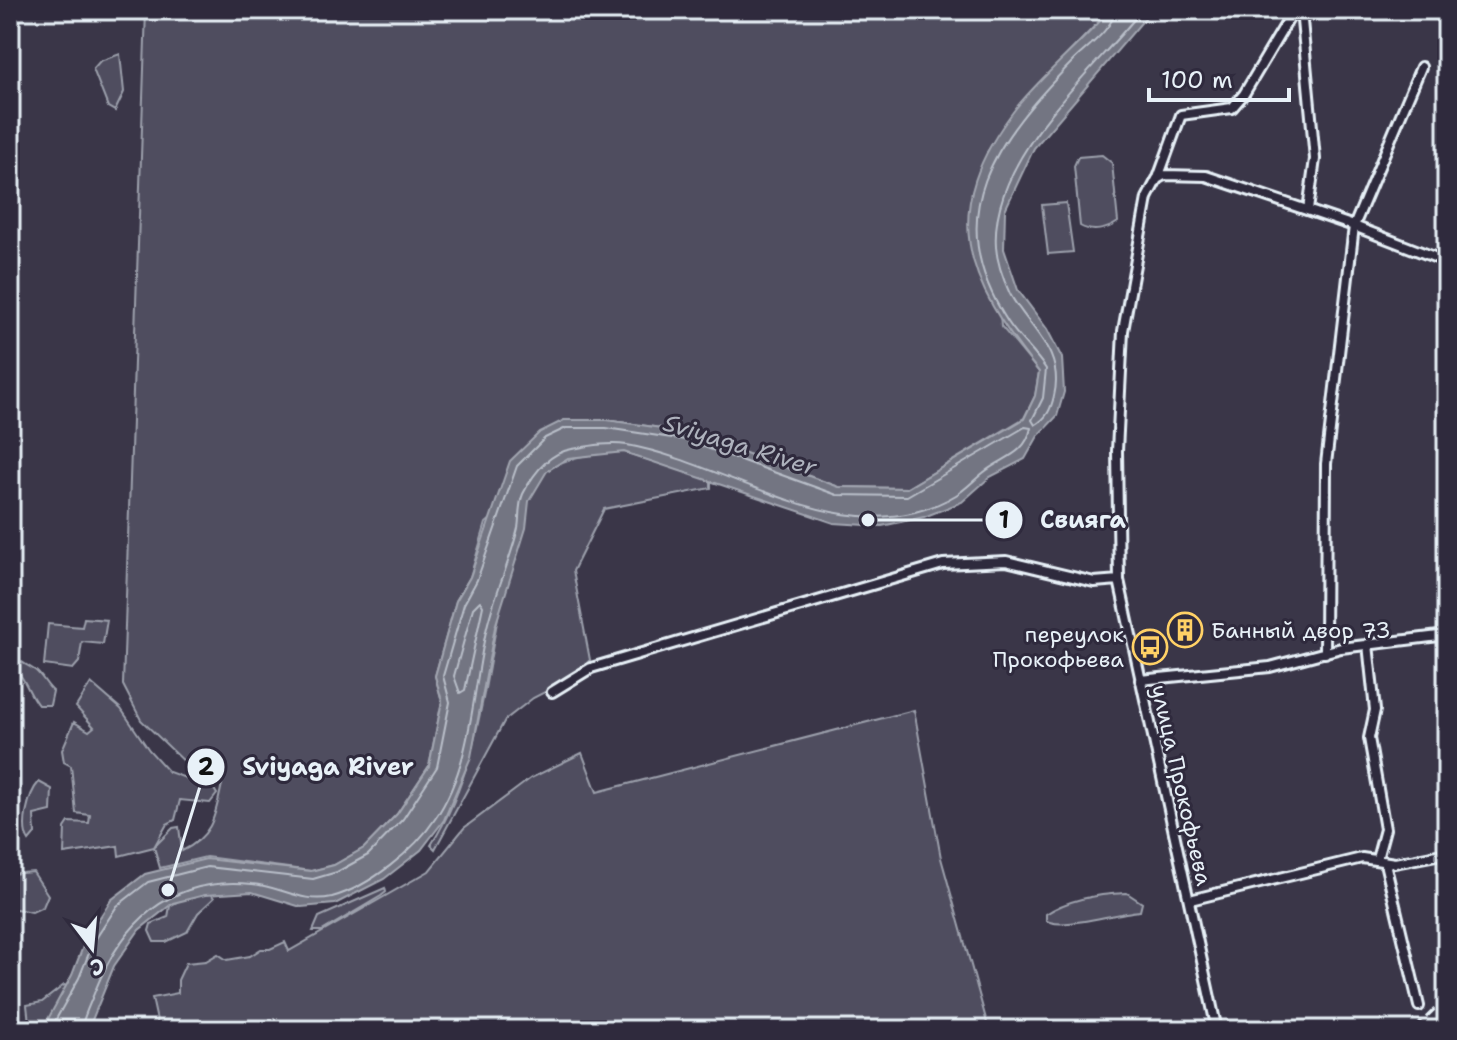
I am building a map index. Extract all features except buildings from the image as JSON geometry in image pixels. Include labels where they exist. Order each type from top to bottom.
[{"type":"street","points":[[1157,179],[1181,115],[1232,108],[1244,94],[1294,10]]},
{"type":"street","points":[[1301,10],[1315,159],[1308,210]]},
{"type":"street","points":[[1325,653],[1326,464],[1354,226],[1421,67]]},
{"type":"street","points":[[1157,179],[1174,173],[1206,176],[1354,226],[1447,262]]},
{"type":"street","name":"улица Прокофьева","points":[[1157,179],[1144,213],[1123,331],[1117,451],[1119,580],[1217,1030]]},
{"type":"street","points":[[552,692],[591,668],[943,564],[973,560],[1006,561],[1094,582],[1119,580]]},
{"type":"street","points":[[1140,680],[1270,667],[1368,644],[1447,635]]},
{"type":"street","points":[[1368,644],[1375,710],[1369,738],[1385,829],[1381,861],[1419,1006]]},
{"type":"street","points":[[1190,900],[1362,858],[1381,861],[1447,853]]},
{"type":"shaded area","points":[[146,10],[1110,10],[1017,107],[987,152],[1001,326],[1039,372],[1035,396],[1024,418],[907,488],[839,487],[688,432],[607,420],[486,523],[470,577],[456,601],[435,676],[442,701],[429,766],[397,814],[364,848],[334,865],[311,871],[206,857],[160,868],[154,847],[173,828],[179,827],[182,851],[200,839],[211,824],[222,784],[193,770],[141,720],[123,685]]},
{"type":"shaded area","points":[[120,54],[124,92],[115,111],[108,107],[93,69],[100,61]]},
{"type":"shaded area","points":[[1102,155],[1112,163],[1118,222],[1094,230],[1080,226],[1074,166],[1078,157]]},
{"type":"shaded area","points":[[1066,203],[1073,252],[1048,254],[1042,205]]},
{"type":"shaded area","points":[[624,452],[711,480],[711,488],[604,509],[573,571],[590,660],[572,678],[533,698],[505,720],[435,849],[431,845],[449,812],[474,742],[502,594],[528,493],[536,481],[558,464],[583,456]]},
{"type":"shaded area","points":[[84,618],[107,620],[103,644],[82,642],[79,662],[73,669],[44,665],[48,624],[82,627]]},
{"type":"shaded area","points":[[10,650],[38,673],[53,691],[50,705],[38,705],[22,678],[10,667]]},
{"type":"shaded area","points":[[91,683],[121,709],[149,750],[169,772],[213,788],[217,794],[210,803],[180,800],[175,820],[167,824],[154,847],[119,856],[118,846],[64,854],[65,828],[69,822],[89,823],[90,815],[76,813],[71,766],[64,762],[62,750],[74,722],[89,731],[94,727],[76,707]]},
{"type":"shaded area","points":[[914,710],[941,858],[989,1030],[159,1030],[152,998],[178,993],[178,980],[186,963],[206,961],[218,954],[227,960],[250,956],[261,949],[270,949],[285,942],[289,951],[429,871],[464,828],[531,778],[582,753],[597,792]]},
{"type":"shaded area","points":[[39,782],[52,789],[51,811],[34,815],[35,834],[29,841],[25,828],[26,811]]},
{"type":"shaded area","points":[[33,872],[48,895],[43,907],[32,912],[16,909],[10,913],[10,874]]},
{"type":"shaded area","points":[[385,888],[386,892],[381,896],[322,931],[313,931],[319,917]]},
{"type":"shaded area","points":[[210,892],[214,898],[198,913],[187,932],[166,942],[154,942],[149,931],[151,924],[168,917],[170,906],[186,897]]},
{"type":"shaded area","points":[[1127,893],[1142,903],[1140,911],[1076,922],[1053,923],[1046,920],[1046,914],[1074,901]]},
{"type":"shaded area","points":[[10,916],[18,965],[10,1014]]},
{"type":"shaded area","points":[[64,985],[67,986],[44,1030],[22,1030],[29,1023],[27,1005],[42,1002]]},
{"type":"water","points":[[1110,10],[1152,10],[1034,148],[1005,210],[1004,249],[1018,290],[1047,329],[1062,358],[1064,392],[1057,416],[1038,436],[1025,459],[990,477],[962,502],[924,517],[882,526],[834,523],[624,452],[568,458],[547,471],[529,501],[526,528],[495,627],[471,757],[444,820],[421,850],[384,879],[335,904],[301,907],[252,892],[205,895],[173,903],[139,930],[114,966],[88,1030],[42,1030],[72,975],[86,939],[111,900],[145,874],[206,859],[311,871],[334,865],[364,848],[397,814],[429,766],[442,701],[435,676],[456,601],[470,577],[510,461],[540,432],[564,420],[607,420],[688,432],[839,487],[907,488],[1024,419],[1035,396],[1039,372],[1013,338],[978,275],[970,244],[969,213],[975,180],[991,145],[1016,108]]},
{"type":"railway","points":[[1413,1030],[1447,997]]},
{"type":"place","name":"Свияга","points":[[868,520]]},
{"type":"place","name":"Банный двор 73","points":[[1185,630]]},
{"type":"place","name":"переулок Прокофьева","points":[[1150,647]]},
{"type":"place","name":"Sviyaga River","points":[[168,890]]}]
